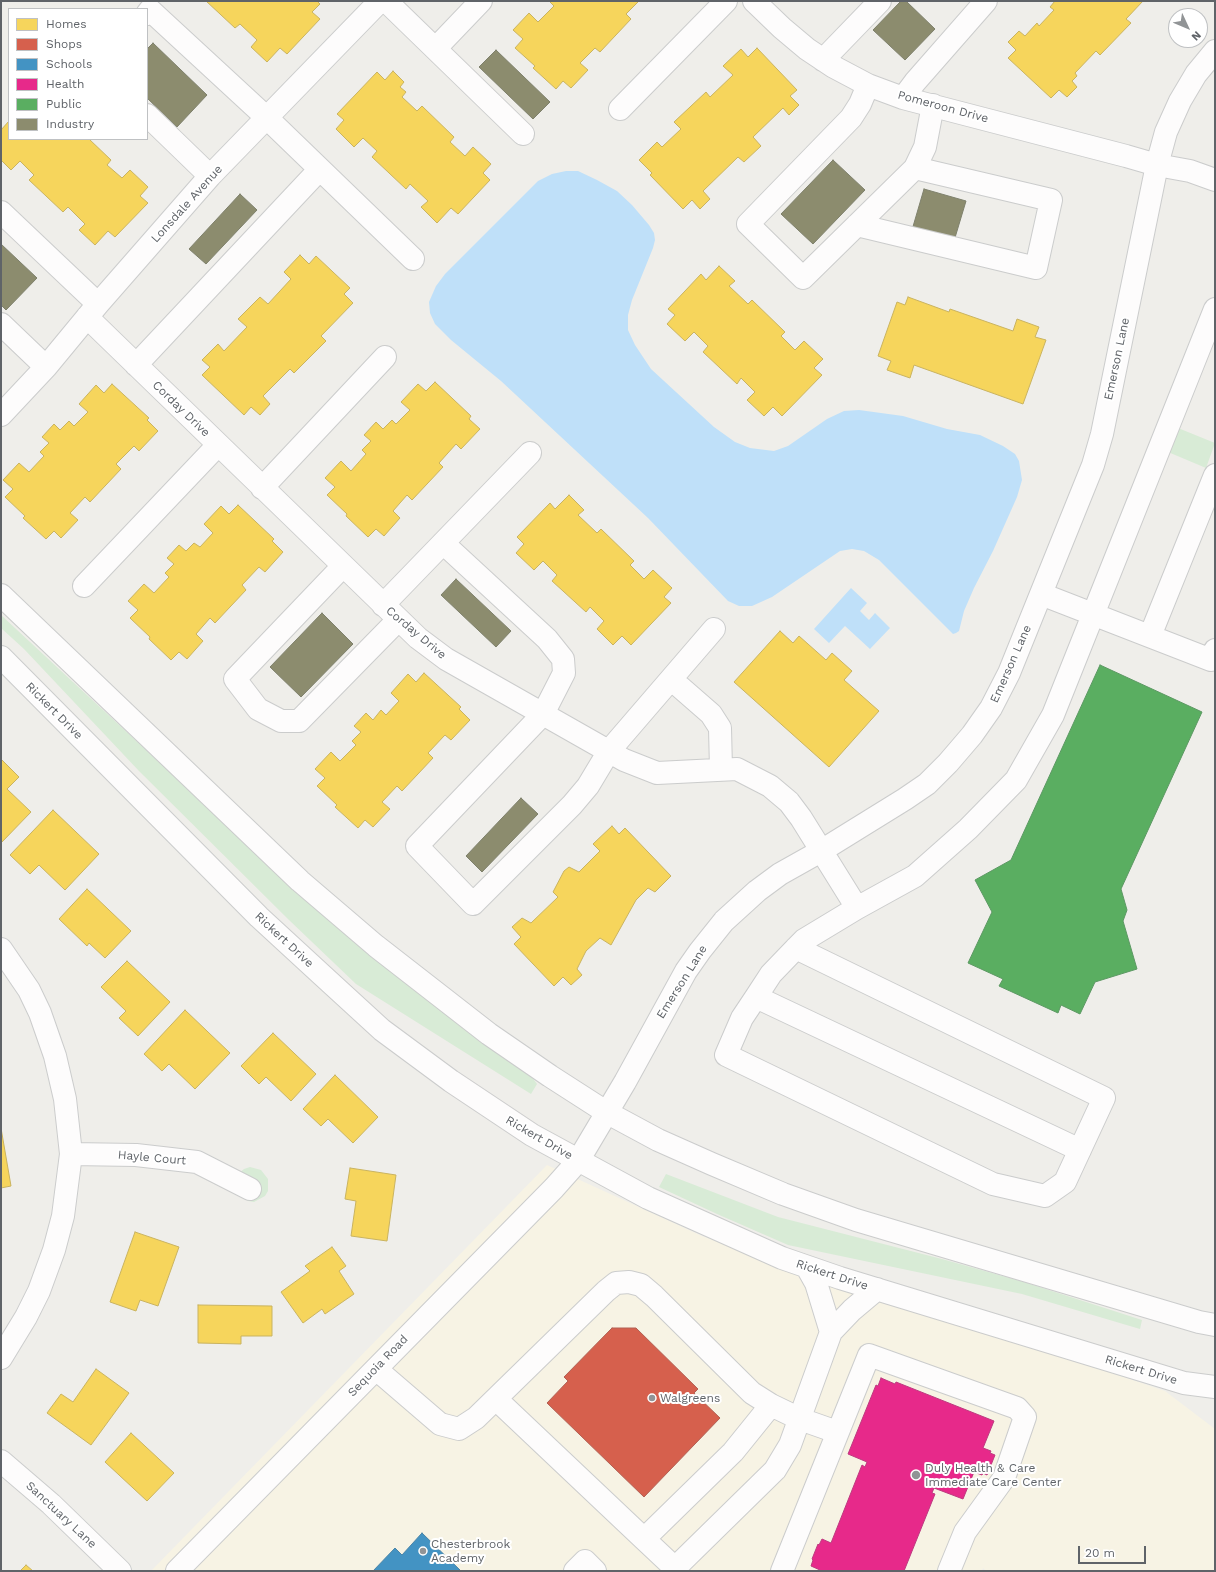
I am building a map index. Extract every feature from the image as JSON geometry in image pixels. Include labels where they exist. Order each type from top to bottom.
[{"type":"street","name":"Lonsdale Avenue","points":[[1,415],[46,367],[92,311],[210,176],[380,1]]},
{"type":"street","points":[[386,1],[436,48],[522,134]]},
{"type":"street","points":[[436,48],[481,1]]},
{"type":"street","points":[[620,109],[726,1]]},
{"type":"street","name":"Pomeroon Drive","points":[[754,1],[807,50],[868,85],[902,98],[934,105],[1157,165],[1190,171],[1215,180]]},
{"type":"street","points":[[823,60],[880,1]]},
{"type":"street","points":[[902,98],[986,1]]},
{"type":"street","points":[[148,13],[150,10],[267,118],[413,258]]},
{"type":"street","name":"Emerson Lane","points":[[578,1161],[686,971],[704,945],[724,921],[757,891],[780,874],[821,851],[926,784],[948,763],[972,735],[991,708],[1009,673],[1093,465],[1102,434],[1157,165],[1166,132],[1180,101],[1196,74],[1215,51]]},
{"type":"street","points":[[868,85],[860,104],[851,118],[748,224],[803,278],[914,168],[925,147],[934,105]]},
{"type":"street","points":[[148,117],[210,176]]},
{"type":"street","points":[[857,225],[1036,268],[1050,200],[914,168]]},
{"type":"street","points":[[136,365],[320,169]]},
{"type":"street","name":"Corday Drive","points":[[1,212],[92,311],[136,365],[390,613],[418,638],[446,659],[624,760],[657,772],[673,773],[737,769],[770,786],[789,802],[857,908]]},
{"type":"street","points":[[796,948],[1104,1098],[1065,1182],[1045,1196],[994,1184],[726,1055],[742,1018],[771,974],[796,948],[804,940],[857,908],[915,876],[968,829],[1016,780],[1053,716],[1215,309]]},
{"type":"street","points":[[1,324],[46,367]]},
{"type":"street","points":[[262,488],[386,357]]},
{"type":"street","points":[[84,586],[218,445]]},
{"type":"street","points":[[343,566],[235,679],[258,709],[281,721],[299,721],[390,613],[443,543],[530,453]]},
{"type":"street","points":[[1150,636],[1215,475]]},
{"type":"street","points":[[443,543],[547,638],[564,659],[564,673],[543,714],[417,846],[473,904],[572,805],[588,786],[609,752],[714,629]]},
{"type":"street","points":[[1041,594],[1211,660],[1215,650]]},
{"type":"street","points":[[1,595],[300,881],[376,946],[421,983],[489,1034],[606,1112],[658,1140],[712,1164],[783,1194],[856,1220],[1198,1322],[1215,1325]]},
{"type":"street","name":"Rickert Drive","points":[[1,657],[259,917],[382,1030],[451,1081],[519,1128],[648,1198],[768,1252],[808,1267],[1184,1383],[1215,1387]]},
{"type":"street","points":[[672,680],[711,714],[720,728],[721,769]]},
{"type":"street","points":[[1,950],[29,990],[40,1014],[55,1056],[65,1099],[71,1154],[63,1216],[54,1250],[39,1291],[26,1317],[1,1358]]},
{"type":"street","points":[[756,997],[1080,1150]]},
{"type":"street","name":"Hayle Court","points":[[71,1154],[136,1155],[197,1162],[250,1189]]},
{"type":"street","name":"Sequoia Road","points":[[177,1571],[554,1188],[578,1161]]},
{"type":"street","points":[[808,1267],[816,1283],[831,1332]]},
{"type":"street","points":[[376,1369],[440,1424],[459,1429],[476,1418],[606,1291],[616,1283],[629,1282],[641,1286],[654,1296],[752,1393],[771,1405],[800,1419],[837,1432]]},
{"type":"street","points":[[496,1399],[677,1570],[775,1470],[790,1446],[831,1332],[852,1310],[877,1289]]},
{"type":"street","points":[[782,1571],[869,1355],[1017,1408],[1025,1417],[1004,1478],[965,1532],[949,1571]]},
{"type":"street","points":[[644,1539],[733,1452],[771,1405]]},
{"type":"street","name":"Sanctuary Lane","points":[[1,1461],[51,1504],[120,1571]]},
{"type":"street","points":[[575,1571],[585,1561],[595,1571]]},
{"type":"shaded area","points":[[547,1165],[702,1236],[824,1280],[891,1298],[1165,1391],[1215,1429],[1215,1571],[986,1571],[983,1568],[982,1571],[151,1571]]},
{"type":"green space","points":[[1178,428],[1215,443],[1206,468],[1168,452]]},
{"type":"green space","points":[[1,615],[318,910],[381,964],[458,1024],[529,1073],[537,1084],[531,1094],[356,984],[289,920],[139,771],[24,649],[1,628]]},
{"type":"green space","points":[[250,1167],[261,1170],[268,1179],[268,1191],[265,1196],[254,1202],[248,1201],[238,1195],[239,1173]]},
{"type":"green space","points":[[666,1174],[778,1217],[942,1259],[1024,1282],[1142,1320],[1140,1329],[1022,1294],[788,1245],[659,1187]]},
{"type":"water","points":[[566,171],[578,171],[617,191],[632,205],[654,233],[655,240],[653,248],[632,300],[628,315],[628,330],[635,345],[651,369],[714,427],[735,442],[750,448],[774,451],[788,446],[827,419],[844,411],[859,410],[903,416],[947,429],[980,435],[1003,446],[1015,454],[1019,461],[1022,480],[1017,497],[964,611],[959,631],[953,634],[879,560],[864,551],[852,549],[840,551],[772,597],[752,606],[739,606],[728,601],[648,518],[501,381],[451,340],[435,324],[430,313],[429,302],[436,286],[445,274],[538,181],[552,174]]},
{"type":"water","points":[[851,588],[867,603],[860,611],[869,620],[875,613],[890,628],[870,649],[845,626],[829,643],[814,629]]},
{"type":"building: Homes","points":[[206,1],[317,1],[320,4],[312,12],[320,19],[287,54],[280,48],[267,62],[251,47],[257,40],[240,24],[235,28]]},
{"type":"building: Homes","points":[[639,1],[626,14],[631,19],[600,52],[595,48],[580,63],[588,70],[571,88],[563,81],[556,89],[533,68],[535,66],[515,48],[523,39],[513,30],[529,13],[538,22],[554,6],[550,2]]},
{"type":"building: Homes","points":[[1055,1],[1143,1],[1126,19],[1131,23],[1100,55],[1096,51],[1075,73],[1077,76],[1072,81],[1077,87],[1067,97],[1059,90],[1051,98],[1008,58],[1016,50],[1008,42],[1019,31],[1025,36],[1037,23],[1039,26],[1054,10],[1050,7]]},
{"type":"building: Homes","points":[[757,48],[797,90],[790,96],[799,105],[789,115],[783,108],[753,137],[761,146],[744,162],[738,157],[703,191],[710,199],[700,209],[692,200],[683,209],[650,175],[652,173],[639,160],[657,142],[662,147],[681,129],[674,122],[706,92],[710,97],[733,75],[723,66],[741,49],[748,57]]},
{"type":"building: Homes","points":[[393,71],[404,82],[400,87],[406,92],[402,97],[417,111],[422,106],[454,137],[450,142],[465,156],[473,147],[491,164],[483,173],[490,180],[458,214],[451,208],[437,223],[421,207],[428,201],[410,184],[406,189],[372,157],[377,151],[363,138],[354,147],[336,129],[344,120],[337,114],[377,72],[385,80]]},
{"type":"building: Homes","points":[[8,122],[8,140],[90,140],[111,160],[107,165],[122,178],[130,170],[148,187],[140,196],[148,203],[115,237],[108,231],[95,245],[79,230],[85,224],[68,207],[63,212],[29,180],[34,175],[20,161],[11,170],[1,160],[1,130]]},
{"type":"building: Homes","points":[[300,255],[309,264],[316,256],[350,288],[344,294],[353,303],[321,336],[326,341],[294,373],[290,369],[263,396],[270,404],[260,415],[251,407],[244,415],[202,375],[210,367],[202,360],[218,344],[224,351],[247,327],[238,319],[260,297],[268,304],[291,279],[284,272]]},
{"type":"building: Homes","points":[[719,266],[735,281],[729,286],[748,304],[752,300],[785,332],[781,336],[795,350],[804,341],[823,359],[814,368],[822,375],[782,416],[773,407],[764,416],[747,400],[755,392],[741,378],[737,384],[703,352],[708,346],[694,332],[685,341],[667,324],[675,315],[668,309],[701,274],[706,280]]},
{"type":"building: Homes","points":[[908,297],[949,312],[950,309],[1013,331],[1017,319],[1039,327],[1035,337],[1046,340],[1023,404],[914,365],[910,378],[887,370],[891,361],[878,356],[897,302],[905,305]]},
{"type":"building: Homes","points":[[435,382],[471,416],[469,419],[480,429],[461,449],[456,444],[439,463],[443,467],[412,500],[407,495],[393,511],[400,518],[384,536],[376,529],[368,537],[327,495],[335,487],[325,478],[341,461],[351,471],[366,454],[362,450],[371,441],[364,435],[376,422],[383,429],[392,420],[396,424],[410,410],[401,402],[418,384],[426,391]]},
{"type":"building: Homes","points":[[112,384],[149,418],[147,420],[158,431],[139,451],[134,446],[116,464],[121,469],[90,502],[85,497],[70,513],[78,520],[61,538],[54,531],[46,539],[23,518],[25,516],[5,497],[13,489],[3,480],[19,463],[29,472],[44,456],[40,452],[49,443],[42,437],[54,424],[60,430],[69,421],[74,426],[88,412],[79,404],[96,385],[104,393]]},
{"type":"building: Homes","points":[[569,495],[584,510],[578,515],[597,533],[601,529],[634,561],[630,565],[644,579],[653,570],[672,588],[664,597],[671,603],[631,645],[622,636],[613,645],[597,629],[604,621],[590,607],[586,612],[552,581],[557,575],[543,561],[534,570],[516,553],[524,544],[517,537],[550,503],[555,509]]},
{"type":"building: Homes","points":[[238,505],[274,539],[272,541],[283,552],[265,572],[259,567],[242,585],[246,590],[215,623],[210,618],[196,634],[203,641],[187,659],[179,652],[171,660],[130,618],[138,610],[128,601],[144,584],[154,593],[169,577],[165,573],[174,564],[167,558],[179,545],[186,551],[194,543],[200,547],[213,533],[204,524],[221,506],[229,514]]},
{"type":"building: Homes","points":[[780,631],[793,643],[799,636],[826,660],[832,653],[852,671],[844,680],[879,711],[829,767],[734,682]]},
{"type":"building: Homes","points":[[424,673],[461,707],[459,709],[470,720],[451,740],[445,735],[428,753],[433,758],[402,791],[397,786],[382,802],[390,809],[373,827],[365,820],[358,828],[335,807],[337,805],[317,786],[325,778],[315,769],[331,752],[340,761],[356,745],[352,741],[361,732],[354,726],[366,713],[373,720],[381,710],[386,715],[399,701],[391,693],[408,674],[416,682]]},
{"type":"building: Homes","points":[[1,759],[19,777],[7,789],[31,812],[1,843]]},
{"type":"building: Homes","points":[[53,810],[99,854],[65,890],[39,865],[30,874],[10,855]]},
{"type":"building: Homes","points":[[612,826],[619,834],[625,828],[671,876],[655,892],[648,888],[636,900],[611,945],[600,938],[586,951],[577,969],[582,975],[571,985],[563,977],[554,986],[514,944],[521,937],[512,927],[522,918],[531,923],[558,897],[553,892],[564,871],[569,867],[579,872],[600,851],[593,844]]},
{"type":"building: Homes","points":[[87,889],[131,931],[105,958],[89,943],[87,946],[59,919]]},
{"type":"building: Homes","points":[[127,961],[170,1002],[138,1036],[119,1018],[126,1011],[101,987]]},
{"type":"building: Homes","points":[[185,1010],[230,1053],[195,1089],[169,1064],[162,1071],[144,1054]]},
{"type":"building: Homes","points":[[273,1033],[316,1074],[291,1101],[266,1077],[259,1084],[241,1066]]},
{"type":"building: Homes","points":[[335,1075],[378,1117],[353,1143],[328,1119],[321,1126],[303,1109]]},
{"type":"building: Homes","points":[[1,1128],[11,1186],[1,1188]]},
{"type":"building: Homes","points":[[350,1168],[396,1175],[387,1241],[351,1236],[356,1201],[345,1199]]},
{"type":"building: Homes","points":[[135,1232],[179,1247],[158,1306],[140,1300],[136,1311],[110,1302]]},
{"type":"building: Homes","points":[[332,1247],[346,1266],[339,1271],[354,1294],[325,1314],[322,1309],[303,1323],[281,1292],[310,1271],[305,1266]]},
{"type":"building: Homes","points":[[198,1305],[272,1306],[272,1336],[241,1336],[241,1344],[198,1343]]},
{"type":"building: Homes","points":[[96,1369],[129,1393],[91,1445],[47,1413],[61,1394],[73,1402]]},
{"type":"building: Homes","points":[[131,1433],[174,1473],[147,1501],[105,1462]]},
{"type":"building: Homes","points":[[26,1565],[33,1571],[20,1571]]},
{"type":"building: Shops","name":"Walgreens","points":[[612,1328],[636,1328],[698,1389],[694,1393],[720,1418],[644,1497],[547,1403],[568,1381],[564,1377]]},
{"type":"building: Schools","name":"Chesterbrook Academy","points":[[422,1533],[461,1571],[373,1571],[395,1548],[402,1555]]},
{"type":"building: Health","name":"Duly Health & Care Immediate Care Center","points":[[881,1378],[895,1384],[896,1382],[994,1421],[983,1448],[991,1451],[990,1453],[995,1455],[987,1475],[974,1472],[963,1499],[934,1488],[932,1493],[935,1494],[904,1571],[820,1571],[811,1566],[818,1544],[819,1545],[822,1539],[831,1543],[862,1465],[865,1467],[867,1462],[848,1454],[876,1385],[878,1386]]},
{"type":"building: Public","points":[[1100,665],[1202,712],[1121,889],[1127,910],[1123,921],[1137,969],[1095,982],[1080,1014],[1061,1005],[1058,1013],[999,986],[1003,979],[968,963],[992,912],[975,880],[1011,860]]},
{"type":"building: Industry","points":[[901,1],[906,1],[935,29],[905,60],[873,30]]},
{"type":"building: Industry","points":[[153,43],[207,95],[177,127],[148,99],[148,48]]},
{"type":"building: Industry","points":[[496,50],[550,102],[533,119],[479,67]]},
{"type":"building: Industry","points":[[833,160],[865,190],[813,244],[781,214]]},
{"type":"building: Industry","points":[[924,189],[966,201],[954,241],[912,230]]},
{"type":"building: Industry","points":[[240,194],[257,210],[206,264],[189,249]]},
{"type":"building: Industry","points":[[1,244],[37,278],[6,310],[1,305]]},
{"type":"building: Industry","points":[[456,579],[511,631],[496,647],[441,595]]},
{"type":"building: Industry","points":[[322,613],[353,644],[301,697],[270,667]]},
{"type":"building: Industry","points":[[521,798],[538,814],[482,872],[466,856]]},
{"type":"place","name":"Walgreens","points":[[652,1398]]},
{"type":"place","name":"Duly Health & Care Immediate Care Center","points":[[916,1475]]},
{"type":"place","name":"Chesterbrook Academy","points":[[423,1551]]}]
